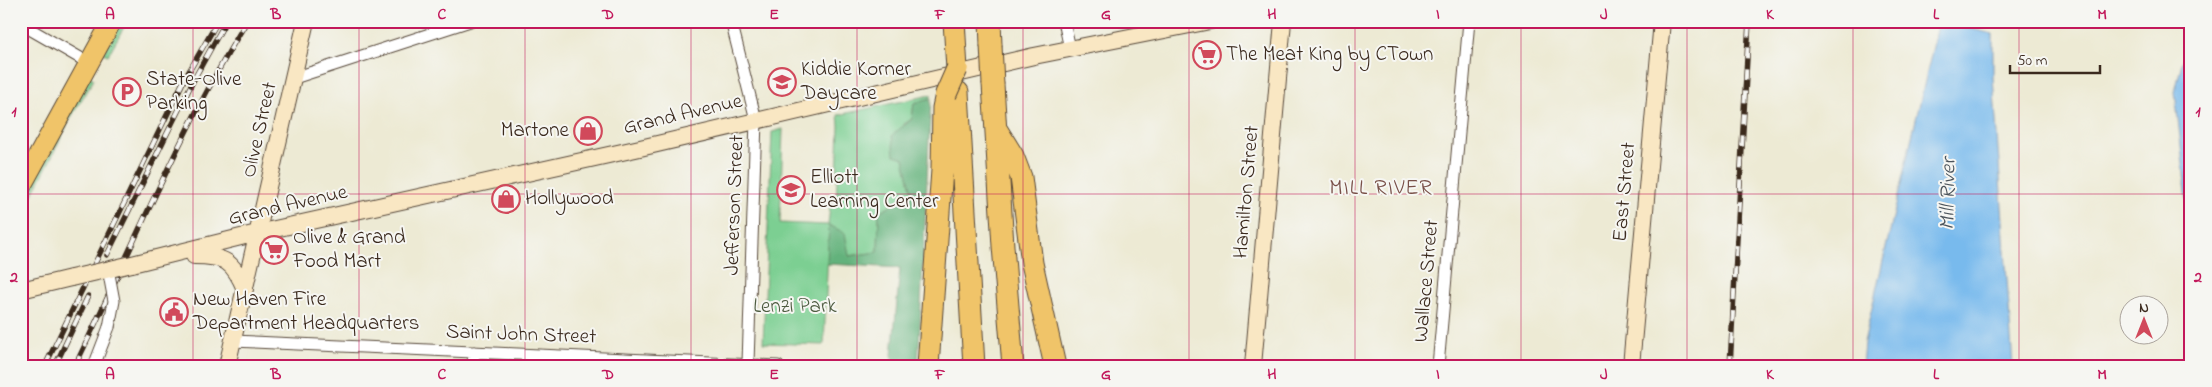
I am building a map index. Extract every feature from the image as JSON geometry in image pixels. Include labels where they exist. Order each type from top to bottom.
[{"type":"highway","points":[[954,21],[956,61],[952,93],[974,366]]},
{"type":"highway","points":[[990,21],[1013,366]]},
{"type":"highway","points":[[928,366],[942,170],[943,108],[952,93]]},
{"type":"highway","points":[[996,128],[1013,156],[1021,176],[1032,263],[1055,366]]},
{"type":"main road","points":[[21,186],[112,21]]},
{"type":"main road","name":"Olive Street","points":[[228,366],[306,21]]},
{"type":"main road","name":"Grand Avenue","points":[[21,290],[258,233],[631,150],[756,120],[1070,49],[1210,21]]},
{"type":"main road","name":"Hamilton Street","points":[[1253,366],[1283,21]]},
{"type":"main road","name":"East Street","points":[[1631,366],[1662,21]]},
{"type":"main road","name":"Grand Avenue","points":[[167,256],[212,256],[225,259],[237,272],[245,289]]},
{"type":"street","points":[[294,78],[470,21]]},
{"type":"street","name":"Jefferson Street","points":[[731,21],[756,120],[748,363]]},
{"type":"street","points":[[1064,21],[1070,49]]},
{"type":"street","name":"Wallace Street","points":[[1438,366],[1469,21]]},
{"type":"street","points":[[21,24],[89,63]]},
{"type":"street","points":[[94,366],[109,327],[114,301],[108,269]]},
{"type":"street","name":"Saint John Street","points":[[233,341],[748,363],[778,366]]},
{"type":"street","points":[[473,366],[474,352]]},
{"type":"green space","points":[[118,25],[124,27],[108,55],[103,53]]},
{"type":"green space","points":[[89,76],[94,79],[73,114],[21,218],[21,203]]},
{"type":"green space","name":"Lenzi Park","points":[[931,95],[931,98],[914,103],[912,119],[904,124],[904,158],[912,193],[879,212],[878,252],[849,256],[829,225],[824,345],[763,343],[772,132],[783,129],[780,223],[828,225],[830,206],[836,206],[838,115]]},
{"type":"green space","points":[[931,98],[918,366],[896,366],[892,355],[900,268],[827,264],[829,225],[845,233],[849,256],[878,252],[879,212],[912,193],[904,158],[894,155],[892,135],[912,119],[914,103]]},
{"type":"water","name":"Mill River","points":[[1939,21],[1964,21],[1963,27],[1993,34],[1993,77],[2013,366],[1862,366],[1864,342]]},
{"type":"water","points":[[2191,24],[2191,237],[2175,92]]},
{"type":"railway","points":[[45,366],[184,80],[218,21]]},
{"type":"railway","points":[[107,255],[194,79],[226,21]]},
{"type":"railway","points":[[75,366],[178,148],[247,21]]},
{"type":"railway","points":[[1730,366],[1749,21]]},
{"type":"railway","points":[[55,366],[88,296]]},
{"type":"place","name":"The Meat King by CTown","points":[[1207,55]]},
{"type":"place","name":"Kiddie Korner Daycare","points":[[782,82]]},
{"type":"place","name":"State-Olive Parking","points":[[127,92]]},
{"type":"place","name":"Martone","points":[[588,131]]},
{"type":"place","name":"Elliott Learning Center","points":[[791,190]]},
{"type":"place","name":"Hollywood","points":[[506,199]]},
{"type":"place","name":"Olive & Grand Food Mart","points":[[274,250]]},
{"type":"place","name":"New Haven Fire Department Headquarters","points":[[174,312]]},
{"type":"district","name":"MILL RIVER","points":[[1381,189]]}]
